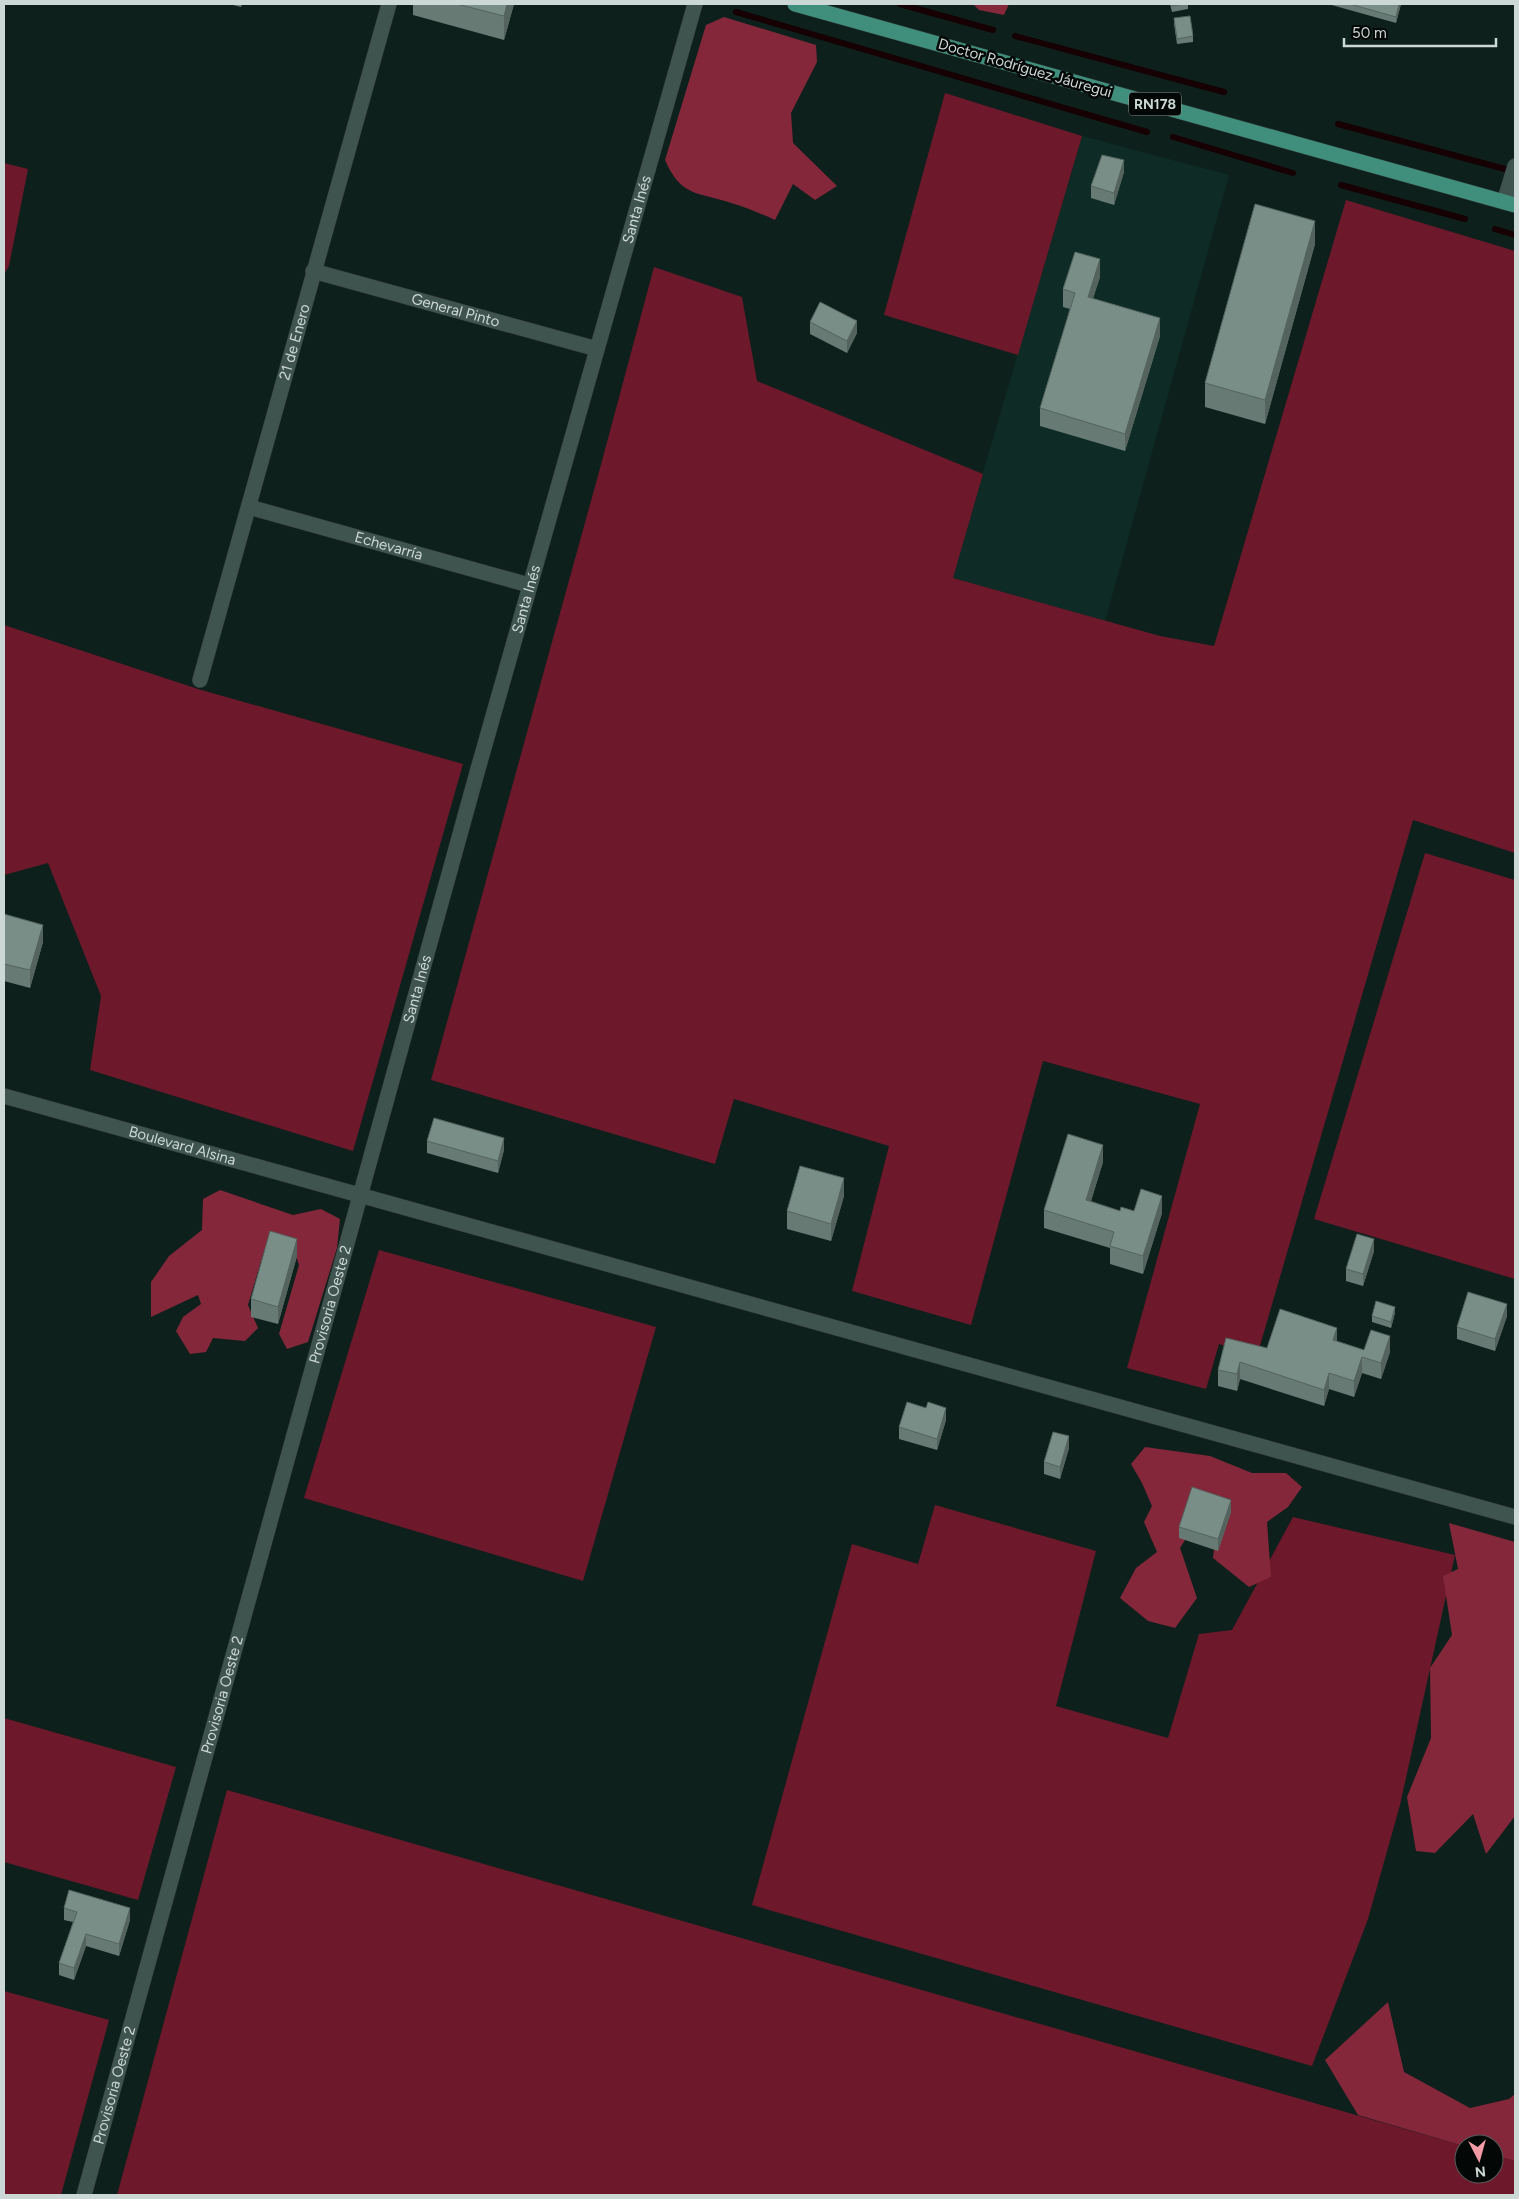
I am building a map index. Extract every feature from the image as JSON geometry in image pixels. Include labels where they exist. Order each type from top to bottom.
[{"type":"main road","name":"Doctor Rodríguez Jáuregui","points":[[795,4],[1510,203]]},
{"type":"street","name":"21 de Enero","points":[[200,680],[389,4]]},
{"type":"street","name":"Santa Inés","points":[[360,1196],[530,585],[695,4]]},
{"type":"street","points":[[1510,203],[1515,166]]},
{"type":"street","name":"General Pinto","points":[[313,271],[597,349]]},
{"type":"street","name":"Echevarría","points":[[249,507],[530,585]]},
{"type":"street","name":"Boulevard Alsina","points":[[4,1096],[1515,1517]]},
{"type":"street","name":"Provisoria Oeste 2","points":[[84,2195],[360,1196]]},
{"type":"shaded area","points":[[973,4],[1009,4],[1004,15],[979,10]]},
{"type":"shaded area","points":[[724,17],[816,45],[817,62],[791,113],[793,143],[837,186],[815,200],[793,184],[775,220],[742,206],[700,194],[684,187],[677,181],[665,160],[706,25]]},
{"type":"shaded area","points":[[945,93],[1082,136],[1018,355],[884,315]]},
{"type":"shaded area","points":[[1082,136],[1229,175],[1105,621],[952,578]]},
{"type":"shaded area","points":[[4,163],[28,169],[9,266],[4,274]]},
{"type":"shaded area","points":[[1346,200],[1515,251],[1515,853],[1413,820],[1257,1356],[1219,1344],[1206,1389],[1127,1368],[1200,1104],[1043,1061],[971,1325],[852,1291],[889,1146],[734,1099],[715,1164],[431,1080],[654,267],[742,297],[757,381],[983,474],[953,578],[1160,636],[1214,646]]},
{"type":"shaded area","points":[[4,625],[198,689],[463,764],[353,1151],[90,1070],[101,996],[48,863],[4,875]]},
{"type":"shaded area","points":[[1425,853],[1515,880],[1515,1279],[1314,1219]]},
{"type":"shaded area","points":[[220,1190],[293,1215],[321,1209],[340,1219],[337,1248],[308,1342],[287,1349],[279,1334],[299,1265],[294,1250],[275,1245],[264,1251],[248,1305],[258,1328],[245,1341],[213,1338],[206,1352],[190,1354],[176,1331],[183,1317],[201,1304],[198,1295],[151,1317],[151,1282],[169,1256],[202,1230],[203,1199]]},
{"type":"shaded area","points":[[379,1250],[656,1327],[583,1581],[304,1498]]},
{"type":"shaded area","points":[[1145,1447],[1210,1456],[1252,1473],[1286,1473],[1302,1487],[1288,1507],[1267,1522],[1271,1577],[1249,1587],[1213,1558],[1219,1508],[1187,1537],[1180,1548],[1197,1598],[1175,1628],[1148,1621],[1120,1598],[1136,1568],[1157,1552],[1144,1522],[1152,1506],[1131,1464]]},
{"type":"shaded area","points":[[935,1505],[1096,1551],[1056,1706],[1168,1738],[1199,1634],[1232,1630],[1293,1517],[1455,1555],[1400,1805],[1368,1919],[1312,2066],[752,1905],[852,1544],[918,1564]]},
{"type":"shaded area","points":[[1449,1523],[1515,1542],[1515,1816],[1486,1854],[1473,1814],[1435,1853],[1416,1851],[1407,1797],[1431,1738],[1430,1668],[1452,1635],[1443,1576],[1458,1569]]},
{"type":"shaded area","points":[[4,1718],[176,1767],[138,1900],[4,1862]]},
{"type":"shaded area","points":[[227,1790],[1454,2143],[1454,2184],[1504,2184],[1504,2158],[1515,2161],[1515,2195],[117,2195]]},
{"type":"shaded area","points":[[4,1991],[109,2020],[61,2195],[4,2195]]},
{"type":"shaded area","points":[[1388,2002],[1404,2072],[1470,2108],[1509,2099],[1515,2094],[1515,2161],[1504,2158],[1504,2134],[1454,2134],[1454,2143],[1358,2115],[1325,2060]]},
{"type":"building","points":[[457,4],[507,4],[504,16]]},
{"type":"building","points":[[1350,4],[1399,4],[1396,17]]},
{"type":"building","points":[[1190,16],[1193,36],[1177,39],[1174,18]]},
{"type":"building","points":[[1102,155],[1124,160],[1114,193],[1091,186]]},
{"type":"building","points":[[1255,204],[1315,221],[1265,400],[1205,383]]},
{"type":"building","points":[[1075,252],[1100,259],[1088,297],[1160,318],[1125,434],[1040,408],[1075,293],[1063,289]]},
{"type":"building","points":[[820,302],[857,321],[847,341],[810,322]]},
{"type":"building","points":[[4,914],[43,925],[30,970],[4,964]]},
{"type":"building","points":[[434,1118],[504,1138],[498,1161],[427,1141]]},
{"type":"building","points":[[1068,1134],[1103,1145],[1086,1200],[1120,1211],[1121,1207],[1134,1211],[1141,1189],[1162,1196],[1143,1256],[1110,1246],[1114,1232],[1044,1210]]},
{"type":"building","points":[[800,1166],[844,1178],[831,1224],[787,1211]]},
{"type":"building","points":[[270,1231],[297,1239],[278,1307],[251,1299]]},
{"type":"building","points":[[1357,1234],[1374,1239],[1363,1274],[1346,1269]]},
{"type":"building","points":[[1468,1292],[1507,1304],[1495,1339],[1457,1327]]},
{"type":"building","points":[[1376,1301],[1395,1307],[1391,1322],[1372,1316]]},
{"type":"building","points":[[1280,1309],[1337,1328],[1333,1340],[1364,1350],[1371,1330],[1390,1336],[1381,1363],[1362,1357],[1354,1381],[1329,1373],[1324,1390],[1240,1362],[1237,1374],[1218,1370],[1226,1338],[1267,1348]]},
{"type":"building","points":[[907,1402],[926,1408],[928,1402],[946,1408],[937,1439],[899,1427]]},
{"type":"building","points":[[1053,1432],[1069,1436],[1060,1467],[1044,1462]]},
{"type":"building","points":[[1192,1487],[1231,1500],[1218,1539],[1179,1527]]},
{"type":"building","points":[[69,1890],[130,1908],[119,1944],[86,1934],[74,1968],[59,1963],[77,1912],[64,1908]]},
{"type":"waterway","points":[[900,4],[993,30]]},
{"type":"waterway","points":[[736,12],[1147,132]]},
{"type":"waterway","points":[[1015,36],[1224,92]]},
{"type":"waterway","points":[[1338,124],[1505,169]]},
{"type":"waterway","points":[[1173,137],[1293,173]]},
{"type":"waterway","points":[[1341,185],[1465,219]]},
{"type":"waterway","points":[[1495,229],[1515,235]]}]
